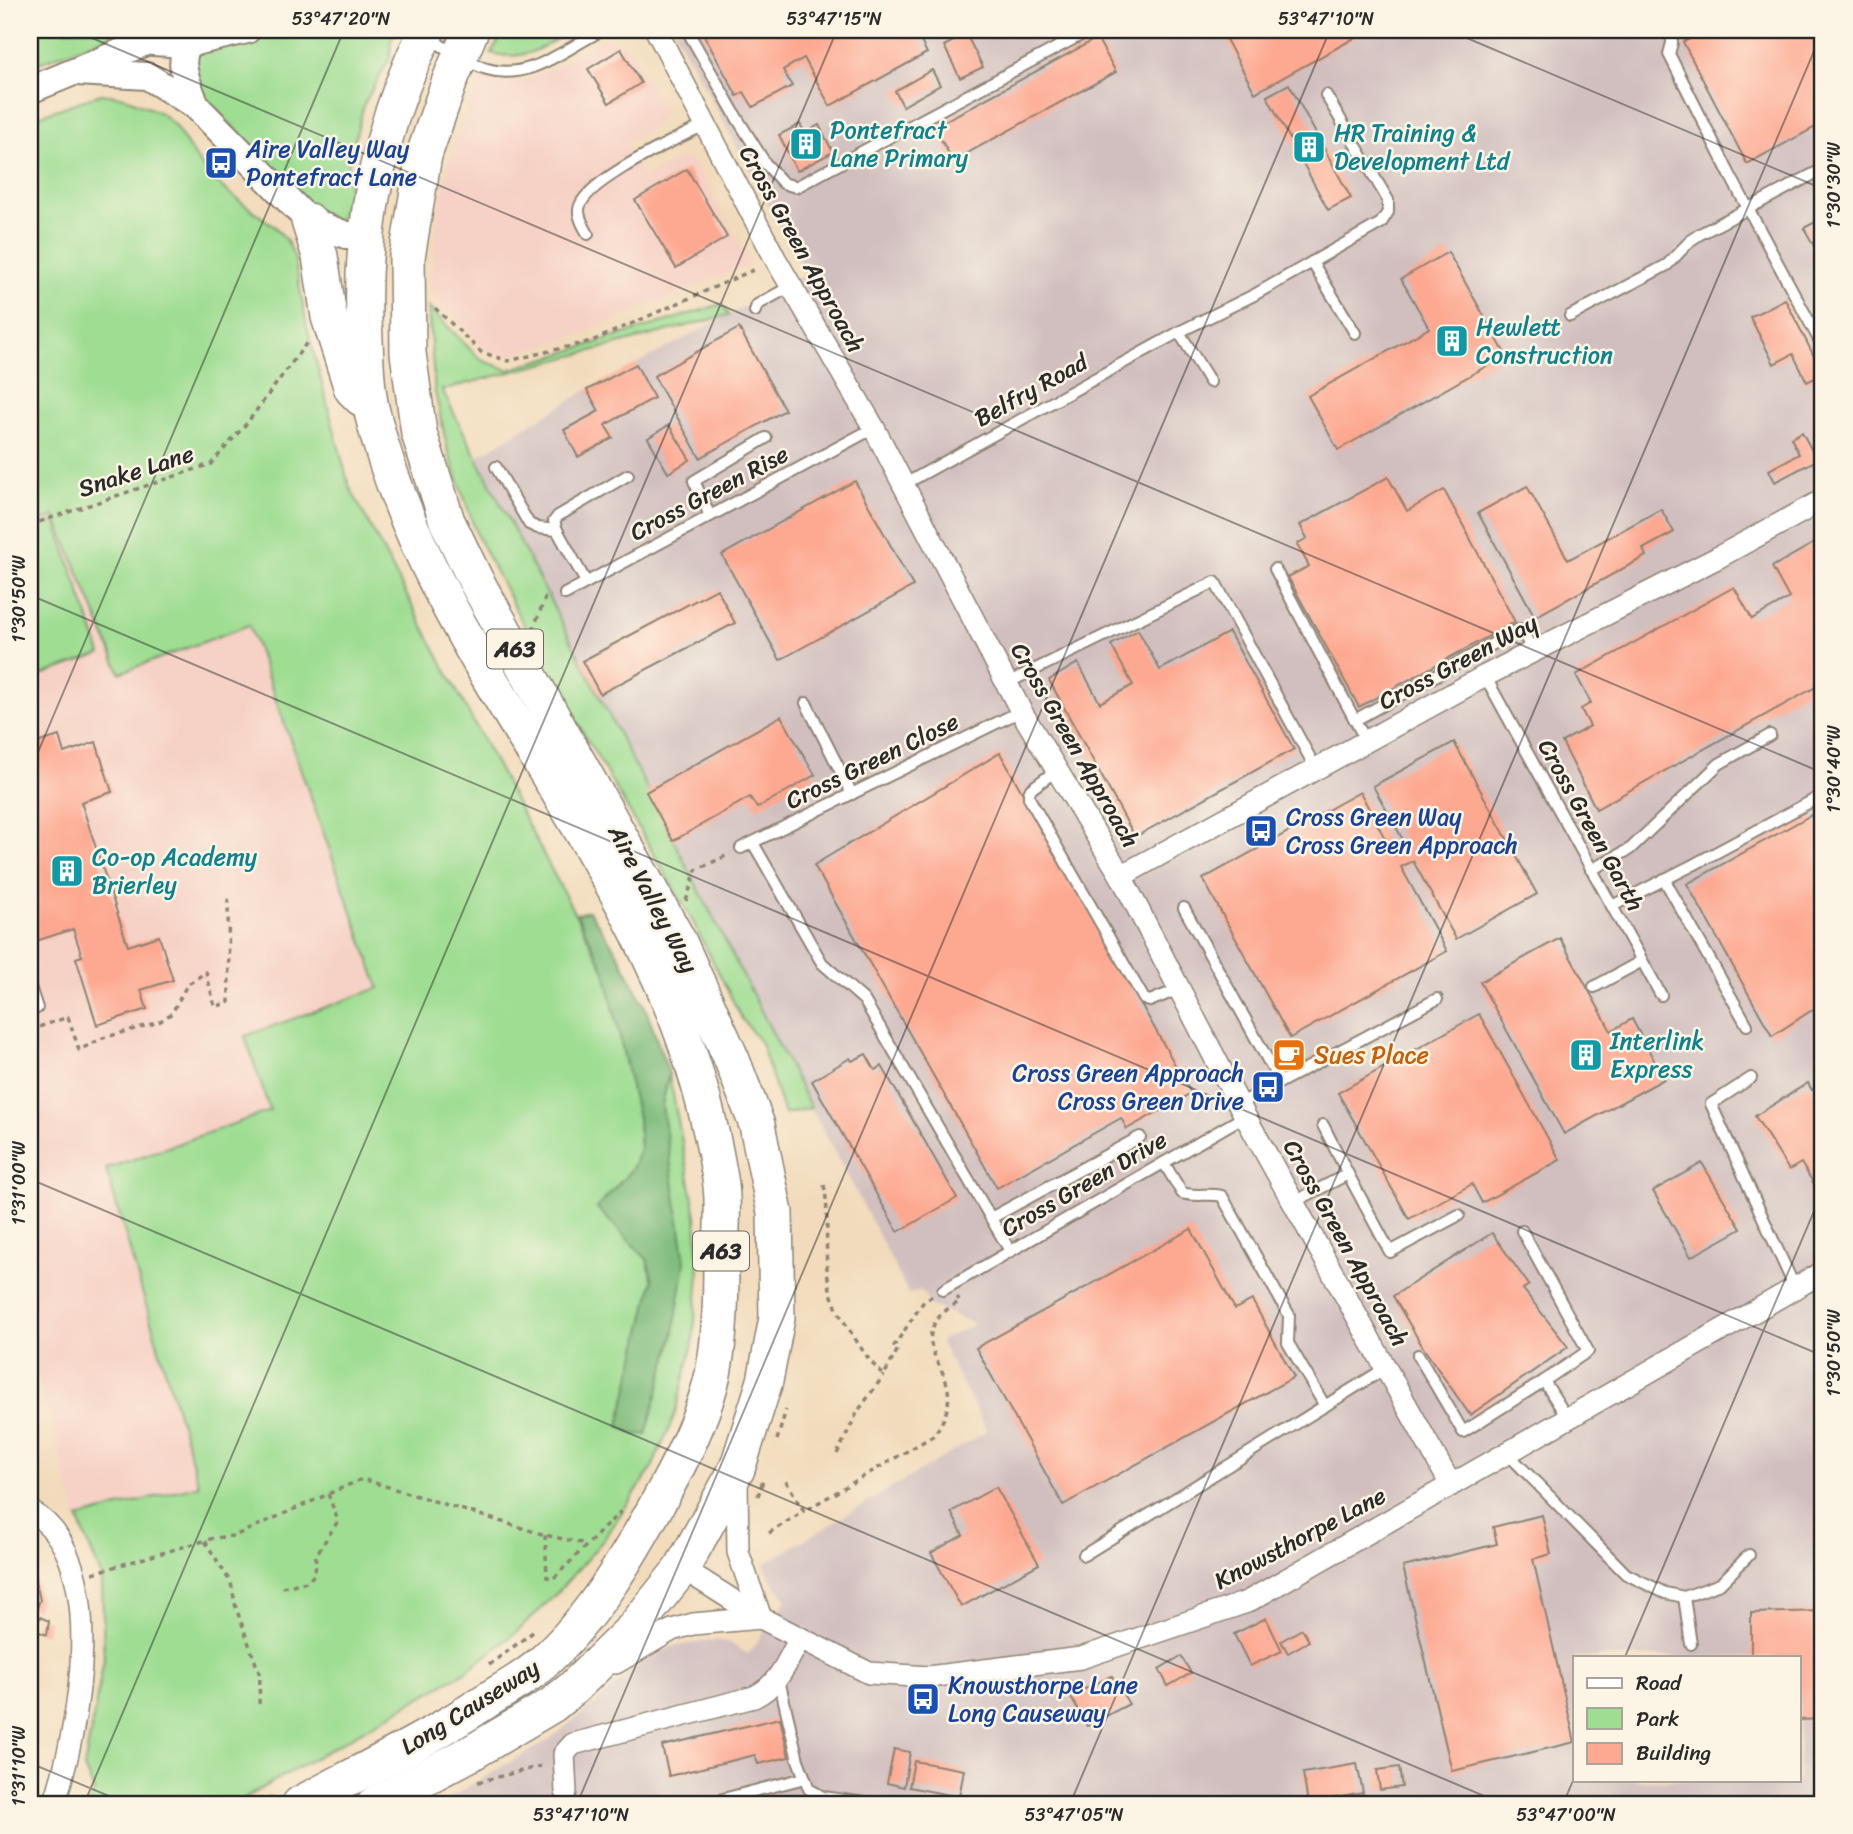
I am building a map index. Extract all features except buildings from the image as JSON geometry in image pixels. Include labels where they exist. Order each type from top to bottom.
[{"type":"highway","points":[[365,235],[384,220],[412,125],[443,44]]},
{"type":"highway","name":"Aire Valley Way","points":[[443,44],[407,257],[408,353],[419,433],[447,521],[476,581],[678,940],[732,1060],[757,1125],[775,1213],[777,1318],[751,1472],[682,1568]]},
{"type":"highway","name":"A63","points":[[309,221],[320,256],[329,317],[352,389],[371,408]]},
{"type":"highway","name":"Aire Valley Way","points":[[365,235],[363,300],[371,408],[397,491],[430,570],[458,625],[594,853],[649,953],[694,1063],[722,1184],[721,1298],[712,1376],[685,1454],[644,1528]]},
{"type":"highway","points":[[644,1528],[655,1529],[663,1551],[682,1568]]},
{"type":"highway","name":"Long Causeway","points":[[289,1800],[452,1724],[540,1666],[600,1601],[644,1528]]},
{"type":"highway","points":[[600,1601],[623,1596],[644,1574],[661,1566],[682,1568]]},
{"type":"highway","name":"Long Causeway","points":[[375,1804],[473,1752],[552,1705],[634,1628],[682,1568]]},
{"type":"street","points":[[30,90],[148,41],[247,30]]},
{"type":"street","name":"Cross Green Approach","points":[[656,30],[776,260],[874,429],[1021,711],[1121,876],[1292,1203],[1451,1485]]},
{"type":"street","points":[[184,35],[182,68],[196,106]]},
{"type":"street","points":[[77,72],[147,76],[196,106],[309,221],[346,235],[365,235]]},
{"type":"street","name":"Cross Green Way","points":[[1121,876],[1485,676],[1717,558],[1823,500]]},
{"type":"street","name":"Knowsthorpe Lane","points":[[682,1568],[761,1618],[869,1673],[928,1677],[1081,1658],[1247,1602],[1823,1272]]},
{"type":"street","points":[[573,1688],[672,1630],[693,1624],[761,1618],[738,1552],[735,1504],[751,1472]]},
{"type":"street","points":[[30,1511],[52,1528],[68,1555],[81,1609],[79,1702],[69,1753],[54,1804]]},
{"type":"street","points":[[567,1798],[564,1754],[573,1744],[754,1698],[779,1680],[800,1638]]},
{"type":"lane","points":[[443,44],[489,69],[522,71],[603,30]]},
{"type":"lane","points":[[687,30],[765,163],[783,184],[796,187],[1090,30]]},
{"type":"lane","points":[[1671,30],[1669,54],[1823,347]]},
{"type":"lane","name":"Belfry Road","points":[[903,485],[1381,223],[1388,212],[1388,200],[1326,95]]},
{"type":"lane","points":[[587,234],[579,209],[582,200],[601,182],[704,125]]},
{"type":"lane","points":[[1570,316],[1667,265],[1700,234],[1823,169]]},
{"type":"lane","points":[[1312,262],[1355,333]]},
{"type":"lane","points":[[755,311],[757,305],[791,286]]},
{"type":"lane","points":[[1179,332],[1210,382]]},
{"type":"lane","name":"Cross Green Rise","points":[[565,594],[874,429]]},
{"type":"lane","points":[[710,516],[694,481],[766,438]]},
{"type":"lane","points":[[496,467],[528,524],[557,530]]},
{"type":"lane","points":[[586,583],[554,521],[558,516],[628,475]]},
{"type":"lane","points":[[1275,569],[1366,741]]},
{"type":"lane","points":[[1007,683],[1214,582],[1316,769]]},
{"type":"lane","points":[[1355,720],[1520,629],[1534,651]]},
{"type":"lane","name":"Cross Green Garth","points":[[1485,676],[1661,995]]},
{"type":"lane","points":[[806,703],[852,794]]},
{"type":"lane","name":"Cross Green Close","points":[[741,848],[1021,711]]},
{"type":"lane","points":[[1591,870],[1630,849],[1719,764],[1770,735]]},
{"type":"lane","points":[[1057,770],[1031,789],[1028,793],[1030,798],[1144,999],[1150,1001],[1179,989]]},
{"type":"lane","points":[[1612,906],[1823,795]]},
{"type":"lane","points":[[753,843],[822,963],[864,1000],[1010,1251]]},
{"type":"lane","points":[[1664,879],[1747,1024]]},
{"type":"lane","points":[[1184,908],[1280,1082]]},
{"type":"lane","points":[[1594,988],[1642,961]]},
{"type":"lane","points":[[30,987],[37,1008],[30,1010]]},
{"type":"lane","name":"Cross Green Drive","points":[[947,1287],[1164,1163],[1280,1082],[1437,999]]},
{"type":"lane","points":[[1751,1078],[1711,1104],[1795,1288]]},
{"type":"lane","points":[[1323,1125],[1390,1252],[1459,1215]]},
{"type":"lane","points":[[991,1218],[1140,1137]]},
{"type":"lane","points":[[1164,1163],[1182,1193],[1222,1196],[1289,1315],[1289,1343],[1325,1406]]},
{"type":"lane","points":[[1292,1203],[1348,1174]]},
{"type":"lane","points":[[1418,1355],[1463,1432],[1588,1351],[1522,1231]]},
{"type":"lane","points":[[1084,1555],[1386,1368]]},
{"type":"lane","points":[[1544,1381],[1568,1419]]},
{"type":"lane","points":[[1508,1454],[1626,1574],[1665,1594],[1684,1597],[1720,1584],[1749,1555]]},
{"type":"lane","points":[[1684,1597],[1691,1644]]},
{"type":"lane","points":[[779,1680],[794,1746],[809,1789],[823,1797],[872,1804]]},
{"type":"lane","points":[[715,1804],[723,1799],[804,1778]]},
{"type":"path","points":[[431,304],[481,352],[508,361],[592,341],[776,260]]},
{"type":"path","name":"Snake Lane","points":[[30,524],[211,464],[247,424],[308,340]]},
{"type":"path","points":[[522,662],[545,598],[565,594]]},
{"type":"path","points":[[682,912],[696,870],[741,848]]},
{"type":"path","points":[[30,1030],[68,1017],[79,1050],[103,1038],[159,1021],[172,1013],[187,985],[206,972],[215,1007],[229,1002],[228,897]]},
{"type":"path","points":[[824,1185],[828,1203],[828,1276],[834,1303],[863,1351],[875,1368],[884,1375]]},
{"type":"path","points":[[768,1533],[933,1436],[944,1422],[948,1404],[947,1385],[933,1356],[931,1341],[938,1317],[960,1301],[947,1287],[924,1301],[894,1346],[898,1349],[884,1375],[858,1411],[837,1454]]},
{"type":"path","points":[[777,1441],[786,1407]]},
{"type":"path","points":[[751,1472],[757,1499]]},
{"type":"path","points":[[75,1579],[205,1541],[234,1536],[362,1479],[545,1535],[586,1544],[553,1579],[547,1577],[545,1535]]},
{"type":"path","points":[[786,1481],[804,1511]]},
{"type":"path","points":[[282,1587],[307,1582],[315,1574],[316,1555],[338,1521],[328,1494]]},
{"type":"path","points":[[205,1541],[230,1583],[260,1675],[259,1704]]},
{"type":"path","points":[[485,1668],[535,1630]]},
{"type":"path","points":[[473,1783],[564,1761]]},
{"type":"path","points":[[260,1804],[289,1800]]},
{"type":"shaded area","points":[[674,30],[1823,30],[1823,1804],[439,1804],[550,1739],[642,1662],[670,1647],[714,1640],[727,1642],[748,1654],[787,1599],[773,1583],[764,1564],[987,1431],[940,1341],[975,1324],[930,1305],[921,1290],[909,1294],[851,1182],[462,466],[587,390],[806,274]]},
{"type":"shaded area","points":[[605,38],[628,46],[665,112],[659,123],[626,144],[644,177],[678,159],[690,159],[751,264],[596,328],[507,357],[486,350],[430,292],[437,215],[453,146],[482,75],[505,81],[524,80],[543,73]]},
{"type":"shaded area","points":[[55,516],[120,672],[249,624],[379,988],[245,1036],[270,1111],[106,1169],[199,1485],[78,1518],[30,1347],[30,525]]},
{"type":"green space","points":[[30,30],[112,30],[111,36],[30,66]]},
{"type":"green space","points":[[282,30],[397,31],[391,39],[390,58],[364,104],[348,166],[349,192],[338,222],[311,208],[206,99],[194,78],[196,54],[243,44]]},
{"type":"green space","points":[[505,30],[571,30],[543,47],[524,54],[503,56],[491,53]]},
{"type":"green space","points":[[101,94],[124,97],[161,113],[174,125],[200,164],[224,189],[275,227],[287,241],[294,256],[307,327],[349,486],[605,971],[638,1118],[640,1149],[632,1169],[598,1208],[647,1259],[653,1281],[646,1435],[667,1148],[662,1105],[669,1074],[696,1215],[699,1275],[693,1343],[674,1417],[651,1470],[600,1544],[558,1592],[519,1630],[465,1672],[234,1804],[89,1804],[94,1790],[84,1768],[104,1659],[102,1578],[78,1518],[199,1485],[106,1169],[270,1111],[245,1036],[379,988],[249,625],[120,673],[55,516],[30,525],[30,119]]},
{"type":"green space","points":[[722,304],[729,315],[442,390],[811,1108],[784,1114],[761,1043],[742,1019],[691,918],[555,684],[478,538],[448,451],[435,392],[428,307],[481,360],[508,370]]},
{"type":"green space","points":[[55,521],[101,654],[30,679],[30,530]]},
{"type":"green space","points":[[589,911],[617,952],[645,1007],[669,1074],[662,1105],[685,1262],[673,1338],[646,1435],[634,1434],[619,1426],[653,1280],[647,1259],[597,1208],[632,1169],[640,1149],[638,1118],[605,971],[577,914]]},
{"type":"place","name":"Pontefract Lane Primary","points":[[806,144]]},
{"type":"place","name":"HR Training & Development Ltd","points":[[1309,147]]},
{"type":"place","name":"Aire Valley Way Pontefract Lane","points":[[221,163]]},
{"type":"place","name":"Hewlett Construction","points":[[1452,341]]},
{"type":"place","name":"Cross Green Way Cross Green Approach","points":[[1261,831]]},
{"type":"place","name":"Co-op Academy Brierley","points":[[67,871]]},
{"type":"place","name":"Sues Place","points":[[1289,1055]]},
{"type":"place","name":"Interlink Express","points":[[1586,1055]]},
{"type":"place","name":"Cross Green Approach Cross Green Drive","points":[[1268,1087]]},
{"type":"place","name":"Knowsthorpe Lane Long Causeway","points":[[923,1699]]}]
